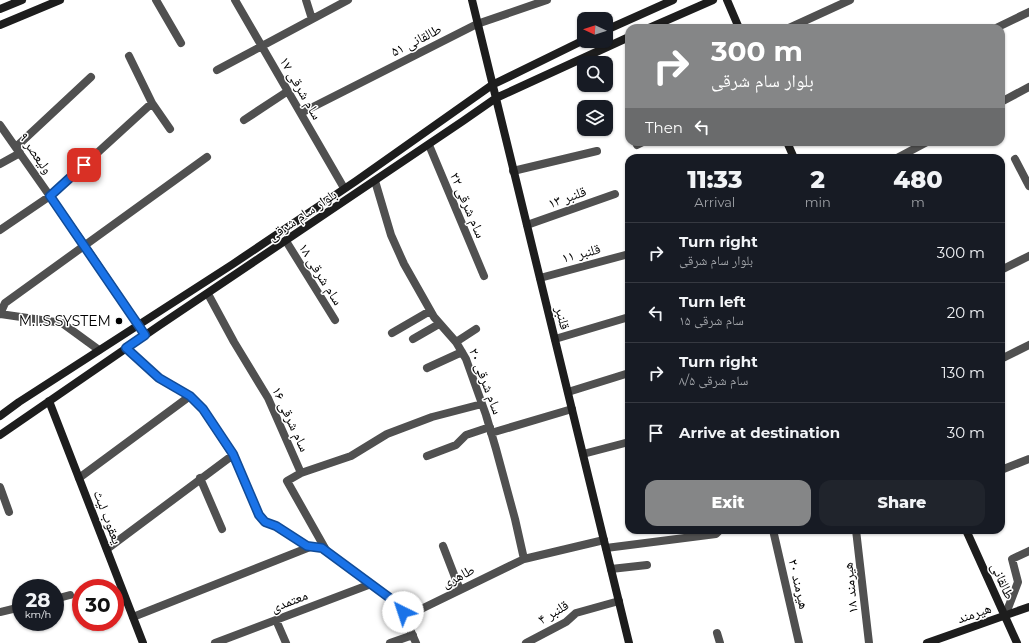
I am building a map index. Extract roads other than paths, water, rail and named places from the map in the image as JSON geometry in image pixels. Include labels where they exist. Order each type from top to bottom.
[{"type":"street","points":[[0,10],[22,0]]},
{"type":"street","points":[[0,25],[60,0]]},
{"type":"street","points":[[156,0],[181,43]]},
{"type":"street","name":"سام شرقی ۱۷","points":[[235,0],[344,188]]},
{"type":"street","points":[[306,0],[312,19]]},
{"type":"street","points":[[217,70],[261,45],[348,0]]},
{"type":"street","name":"قلنبر","points":[[472,0],[629,643]]},
{"type":"street","name":"طالقانی ۵۱","points":[[301,113],[477,24],[547,0]]},
{"type":"street","points":[[613,27],[673,0]]},
{"type":"street","points":[[658,24],[713,0]]},
{"type":"street","points":[[727,0],[737,24]]},
{"type":"street","points":[[798,24],[850,0]]},
{"type":"street","points":[[1004,24],[1029,12]]},
{"type":"street","name":"بلوار سام شرقی","points":[[0,435],[145,335],[429,145],[496,98],[625,39]]},
{"type":"street","name":"بلوار سام شرقی","points":[[0,416],[138,324],[232,264],[492,85],[577,43]]},
{"type":"street","points":[[129,56],[152,103],[170,129]]},
{"type":"street","points":[[0,164],[18,150],[91,77]]},
{"type":"street","points":[[1005,100],[1029,87]]},
{"type":"street","points":[[244,120],[288,91]]},
{"type":"street","points":[[0,230],[50,196],[152,103]]},
{"type":"street","name":"ولیعصر ۹","points":[[0,125],[145,335]]},
{"type":"street","name":"سام شرقی ۲۲","points":[[429,145],[484,276]]},
{"type":"street","points":[[904,154],[919,146]]},
{"type":"street","points":[[513,171],[598,151]]},
{"type":"street","points":[[99,350],[62,323],[0,314],[5,303],[207,157]]},
{"type":"street","points":[[1015,159],[1029,186]]},
{"type":"street","name":"سام شرقی ۲۰","points":[[375,181],[391,235],[397,248],[430,311],[439,324],[456,342],[466,359],[490,430],[515,519],[524,559]]},
{"type":"street","name":"قلنبر ۱۳","points":[[527,226],[616,194]]},
{"type":"street","name":"سام شرقی ۱۸","points":[[286,241],[335,320]]},
{"type":"street","name":"قلنبر ۱۱","points":[[540,278],[625,255]]},
{"type":"street","points":[[1005,268],[1029,256]]},
{"type":"street","name":"سام شرقی ۱۶","points":[[208,294],[234,342],[268,398],[301,473],[287,480],[326,550]]},
{"type":"street","points":[[392,333],[430,311]]},
{"type":"street","points":[[555,339],[625,318]]},
{"type":"street","points":[[412,339],[439,324]]},
{"type":"street","points":[[456,342],[476,330]]},
{"type":"street","points":[[1005,358],[1029,345]]},
{"type":"street","points":[[126,348],[159,378],[190,396],[203,409],[233,454],[259,515],[265,522],[276,526],[307,546],[326,550],[402,607],[416,643]]},
{"type":"street","points":[[427,368],[462,352]]},
{"type":"street","points":[[568,392],[625,374]]},
{"type":"street","points":[[79,478],[190,396]]},
{"type":"street","name":"یعقوب لیث","points":[[49,401],[143,643]]},
{"type":"street","points":[[301,473],[350,456],[387,434],[413,424],[432,417],[482,404]]},
{"type":"street","points":[[427,456],[456,446],[466,435],[572,409]]},
{"type":"street","points":[[583,454],[625,443]]},
{"type":"street","points":[[106,549],[233,454]]},
{"type":"street","points":[[1005,468],[1029,459]]},
{"type":"street","points":[[200,478],[222,529]]},
{"type":"street","points":[[0,487],[9,512]]},
{"type":"street","name":"طاهری","points":[[403,612],[415,612],[524,559],[605,544],[716,534]]},
{"type":"street","name":"هیرمند ۲۰","points":[[774,534],[799,643]]},
{"type":"street","name":"هیرمند ۱۸","points":[[856,534],[869,643]]},
{"type":"street","name":"طالقانی","points":[[968,534],[1017,643]]},
{"type":"street","points":[[443,546],[460,590]]},
{"type":"street","points":[[133,617],[310,547]]},
{"type":"street","points":[[1004,616],[1018,582],[1012,559],[1029,551]]},
{"type":"street","points":[[611,569],[647,565]]},
{"type":"street","name":"معتمدی","points":[[215,643],[371,584]]},
{"type":"street","points":[[64,596],[70,595]]},
{"type":"street","name":"قلنبر ۴","points":[[526,643],[566,622],[576,613],[619,601]]},
{"type":"street","name":"هیرمند","points":[[927,643],[1029,606]]},
{"type":"street","points":[[0,612],[12,609]]},
{"type":"street","points":[[276,620],[286,643]]},
{"type":"street","points":[[717,633],[720,643]]},
{"type":"street","points":[[390,643],[412,635]]},
{"type":"place","name":"M.I.S SYSTEM","points":[[119,321]]}]
